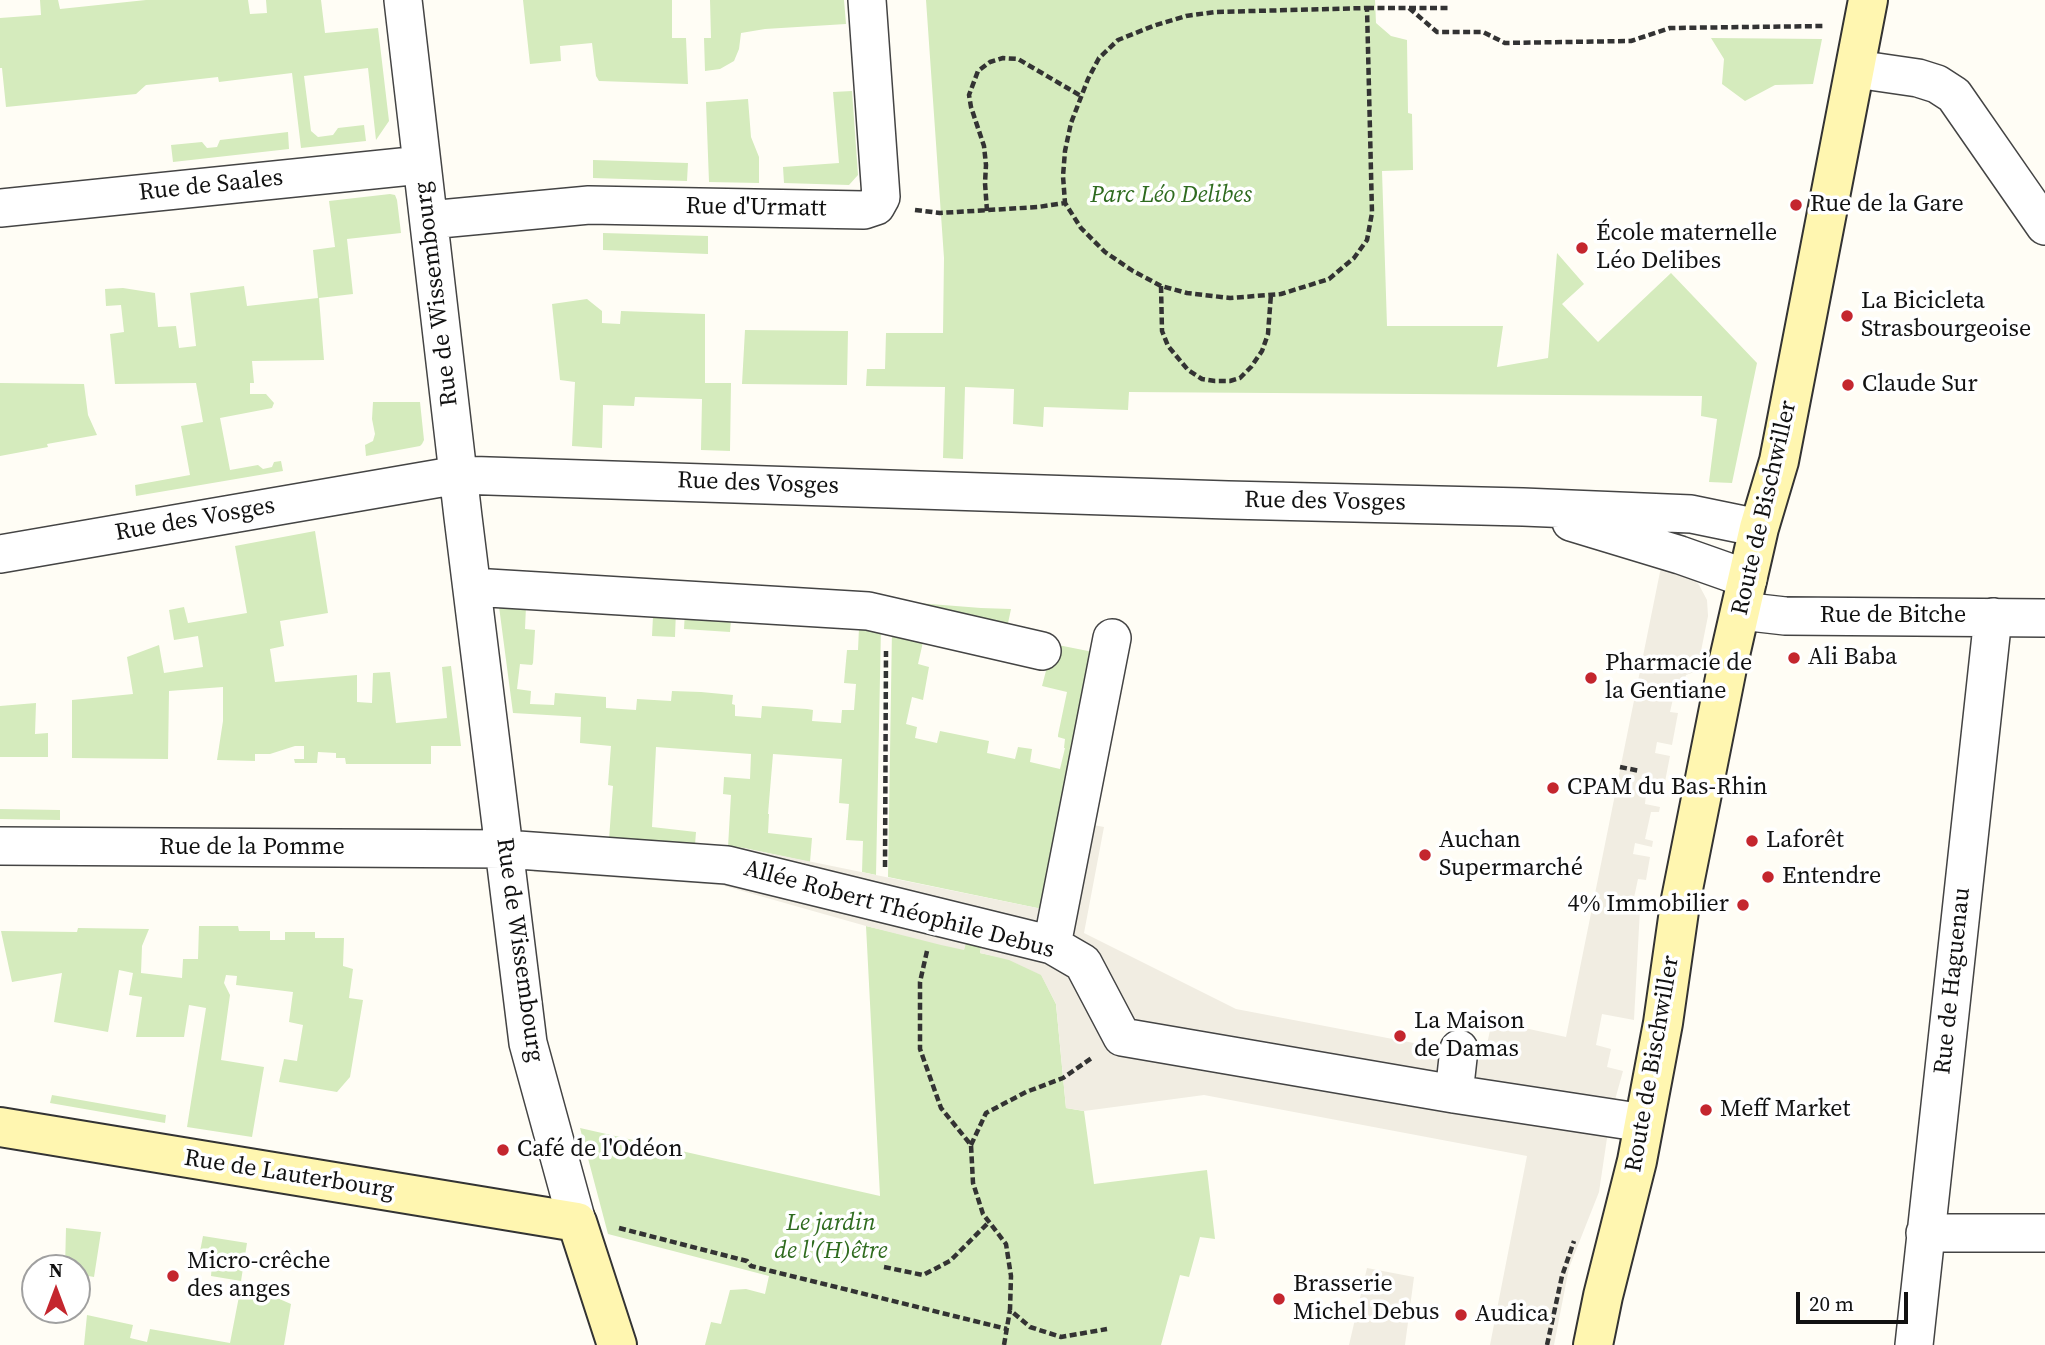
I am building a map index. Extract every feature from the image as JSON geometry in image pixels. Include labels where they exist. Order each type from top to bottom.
[{"type":"main road","name":"Route de Bischwiller","points":[[1593,1345],[1637,1161],[1663,1023],[1680,904],[1727,668],[1759,527],[1779,461],[1868,0]]},
{"type":"main road","name":"Rue de Lauterbourg","points":[[0,1127],[577,1222]]},
{"type":"main road","name":"Rue de Wissembourg","points":[[577,1222],[617,1345]]},
{"type":"street","name":"Rue de Wissembourg","points":[[403,0],[528,1043],[577,1222]]},
{"type":"street","points":[[867,0],[881,197],[876,206]]},
{"type":"street","points":[[1856,69],[1917,78],[1937,84],[1954,95],[2045,226]]},
{"type":"street","name":"Rue de Saales","points":[[0,208],[421,165]]},
{"type":"street","name":"Rue d'Urmatt","points":[[429,220],[589,205],[864,210],[876,206]]},
{"type":"street","name":"Rue des Vosges","points":[[0,554],[458,475],[1523,507],[1691,514],[1759,527]]},
{"type":"street","name":"Rue des Vosges","points":[[1523,507],[1680,555],[1744,595]]},
{"type":"street","points":[[472,587],[869,611],[1042,651]]},
{"type":"street","name":"Rue de Bitche","points":[[1744,595],[1785,616],[2045,618]]},
{"type":"street","name":"Rue de Haguenau","points":[[1914,1345],[1993,617]]},
{"type":"street","points":[[1052,945],[1112,638]]},
{"type":"street","name":"Rue de la Pomme","points":[[0,846],[504,849]]},
{"type":"street","name":"Allée Robert Théophile Debus","points":[[504,849],[727,865],[1052,945],[1083,963],[1122,1037]]},
{"type":"street","points":[[1122,1037],[1644,1124]]},
{"type":"street","points":[[1454,1094],[1459,1049]]},
{"type":"street","points":[[1925,1233],[2045,1233]]},
{"type":"path","points":[[1367,8],[1372,213],[1367,240],[1354,258],[1329,279],[1281,294],[1230,298],[1187,293],[1161,286],[1133,271],[1105,252],[1080,228],[1065,203],[1065,151],[1071,123],[1099,58],[1118,40],[1185,16],[1215,12],[1367,8],[1451,8]]},
{"type":"path","points":[[1409,8],[1437,32],[1483,32],[1505,43],[1631,41],[1670,28],[1834,26]]},
{"type":"path","points":[[987,211],[984,146],[969,95],[978,71],[990,62],[1003,58],[1018,59],[1081,96]]},
{"type":"path","points":[[876,206],[940,213],[1065,203]]},
{"type":"path","points":[[1161,286],[1162,331],[1168,345],[1188,370],[1202,379],[1215,381],[1240,378],[1262,351],[1268,334],[1272,294]]},
{"type":"path","points":[[884,903],[887,615]]},
{"type":"path","points":[[1620,767],[1640,771]]},
{"type":"path","points":[[935,916],[920,982],[920,1049],[941,1108],[971,1145]]},
{"type":"path","points":[[1004,1345],[1010,1310],[1011,1276],[1006,1244],[983,1214],[974,1183],[971,1145],[986,1113],[1026,1092],[1063,1078],[1122,1037]]},
{"type":"path","points":[[577,1222],[618,1228],[747,1261],[751,1266],[1007,1329]]},
{"type":"path","points":[[884,1267],[923,1275],[950,1261],[989,1222]]},
{"type":"path","points":[[1010,1310],[1030,1327],[1061,1337],[1107,1329]]},
{"type":"green space","points":[[40,0],[58,0],[60,9],[146,0],[248,0],[250,14],[267,13],[266,0],[321,0],[325,33],[378,28],[389,121],[376,140],[368,68],[304,76],[311,131],[318,137],[333,135],[338,128],[364,125],[366,141],[301,148],[292,73],[219,82],[218,77],[146,85],[136,94],[6,107],[0,68],[0,18],[41,15]]},
{"type":"green space","points":[[523,0],[672,0],[672,38],[686,38],[688,84],[599,81],[592,43],[560,46],[561,61],[530,64]]},
{"type":"green space","points":[[710,0],[844,0],[846,24],[741,33],[734,61],[720,69],[705,71],[704,38],[711,38]]},
{"type":"green space","name":"Parc Léo Delibes","points":[[926,0],[1375,0],[1376,23],[1391,36],[1407,40],[1408,113],[1412,114],[1413,170],[1382,171],[1387,326],[1503,326],[1497,367],[1548,358],[1557,253],[1584,284],[1562,304],[1598,342],[1671,273],[1757,363],[1732,483],[1709,482],[1717,419],[1701,416],[1702,396],[1129,392],[1128,410],[1044,407],[1043,427],[1013,424],[1014,389],[965,387],[963,459],[943,458],[945,387],[866,386],[867,369],[885,369],[886,333],[943,333],[944,258]]},
{"type":"green space","points":[[1711,38],[1822,39],[1813,84],[1775,85],[1745,101],[1722,84],[1724,59]]},
{"type":"green space","points":[[852,91],[858,175],[849,185],[784,183],[783,167],[839,163],[833,92]]},
{"type":"green space","points":[[748,99],[751,137],[759,157],[759,183],[709,182],[706,102]]},
{"type":"green space","points":[[288,132],[289,149],[173,162],[171,145],[202,142],[207,148],[217,147],[220,140]]},
{"type":"green space","points":[[593,160],[688,163],[687,181],[593,178]]},
{"type":"green space","points":[[395,195],[397,200],[401,233],[347,239],[353,294],[319,298],[324,360],[252,361],[254,383],[250,383],[250,394],[266,394],[274,403],[272,408],[220,418],[230,470],[258,465],[263,469],[281,461],[283,471],[136,496],[135,485],[190,475],[181,426],[203,422],[196,383],[115,384],[110,334],[124,332],[121,305],[106,306],[105,289],[123,288],[155,293],[158,327],[176,326],[179,348],[196,346],[190,293],[244,286],[247,306],[318,298],[313,250],[335,247],[329,201]]},
{"type":"green space","points":[[603,233],[708,236],[708,254],[603,250]]},
{"type":"green space","points":[[587,299],[602,311],[602,323],[620,324],[621,311],[705,314],[705,383],[731,383],[730,451],[701,450],[702,399],[635,397],[634,406],[603,405],[602,448],[572,446],[575,382],[560,380],[552,304]]},
{"type":"green space","points":[[745,330],[848,331],[847,385],[742,384]]},
{"type":"green space","points":[[0,383],[84,384],[88,415],[97,435],[0,456]]},
{"type":"green space","points":[[373,402],[420,402],[424,440],[422,444],[366,456],[365,445],[373,441],[375,434]]},
{"type":"green space","points":[[315,531],[328,613],[280,621],[284,646],[270,649],[275,682],[357,675],[357,702],[372,703],[373,673],[390,672],[396,723],[447,718],[442,667],[451,666],[461,746],[431,746],[431,764],[346,764],[345,758],[336,758],[336,753],[318,752],[317,763],[295,763],[294,759],[304,759],[304,746],[270,754],[255,754],[255,761],[217,760],[223,721],[223,687],[169,691],[168,759],[72,758],[72,700],[133,694],[127,657],[159,645],[164,673],[203,667],[198,636],[174,640],[169,610],[184,607],[188,623],[247,613],[235,546]]},
{"type":"green space","points":[[498,599],[676,610],[675,637],[652,636],[653,616],[526,606],[525,629],[535,630],[533,663],[520,664],[517,689],[531,691],[530,704],[554,705],[555,693],[606,697],[606,708],[636,710],[637,699],[671,701],[672,691],[701,692],[733,695],[735,716],[761,718],[762,706],[813,710],[812,721],[841,723],[842,710],[854,710],[856,684],[844,683],[847,650],[858,650],[859,628],[731,620],[730,632],[684,629],[685,611],[881,627],[876,875],[862,872],[863,841],[846,840],[849,804],[839,803],[842,759],[773,754],[768,833],[812,838],[810,862],[728,847],[731,795],[723,794],[724,777],[750,779],[751,754],[656,747],[652,827],[696,832],[695,845],[609,839],[613,786],[608,785],[611,746],[580,743],[581,717],[513,713]]},
{"type":"green space","points":[[867,599],[981,608],[1011,609],[1007,628]]},
{"type":"green space","points":[[892,629],[923,642],[918,664],[929,667],[923,700],[912,697],[906,724],[917,727],[915,738],[937,743],[940,731],[989,741],[987,753],[1015,759],[1018,747],[1032,749],[1030,762],[1060,769],[1065,739],[1058,735],[1067,692],[1042,686],[1047,667],[1048,643],[1093,652],[1042,909],[888,877]]},
{"type":"green space","points":[[36,703],[35,734],[48,733],[48,757],[0,757],[0,706]]},
{"type":"green space","points":[[0,809],[60,810],[60,820],[0,819]]},
{"type":"green space","points":[[199,926],[238,926],[239,931],[270,931],[270,940],[285,940],[285,932],[315,932],[315,938],[344,938],[343,966],[353,969],[349,998],[363,1000],[350,1077],[337,1092],[279,1082],[284,1059],[297,1061],[303,1025],[289,1022],[293,992],[236,985],[237,976],[226,975],[224,983],[230,995],[221,1060],[264,1067],[252,1137],[187,1127],[206,1008],[189,1005],[184,1037],[136,1037],[142,997],[129,995],[133,973],[119,970],[108,1032],[54,1022],[62,973],[12,982],[1,931],[149,929],[142,946],[141,973],[182,978],[183,959],[198,959]]},
{"type":"green space","name":"Le jardin de l'(H)être","points":[[866,926],[964,949],[966,940],[982,943],[980,953],[1009,959],[1041,974],[1056,1004],[1066,1108],[1084,1111],[1094,1184],[1207,1170],[1215,1239],[1200,1237],[1189,1277],[1180,1275],[1161,1345],[705,1345],[711,1322],[721,1324],[730,1290],[746,1289],[765,1294],[769,1276],[608,1234],[580,1128],[880,1196]]},
{"type":"green space","points":[[52,1095],[166,1115],[165,1123],[50,1103]]},
{"type":"green space","points":[[66,1228],[101,1232],[94,1277],[91,1276],[91,1254],[65,1254]]},
{"type":"green space","points":[[203,1236],[247,1243],[241,1281],[211,1276],[212,1264],[198,1262]]},
{"type":"green space","points":[[241,1286],[254,1288],[291,1304],[284,1345],[84,1345],[86,1324],[91,1324],[91,1316],[133,1325],[130,1338],[147,1342],[150,1329],[230,1343]]},
{"type":"shaded area","points":[[1661,567],[1691,576],[1707,600],[1708,616],[1697,671],[1686,675],[1682,691],[1675,690],[1670,712],[1678,713],[1672,745],[1657,742],[1655,753],[1670,756],[1662,797],[1646,794],[1645,804],[1660,807],[1659,812],[1651,812],[1645,839],[1653,841],[1652,847],[1635,843],[1633,854],[1650,857],[1646,880],[1638,879],[1632,907],[1640,909],[1634,1020],[1602,1014],[1596,1045],[1611,1049],[1607,1067],[1623,1071],[1610,1118],[1599,1192],[1569,1268],[1554,1345],[1490,1345],[1527,1156],[1204,1095],[1084,1111],[1066,1108],[1056,1004],[1041,975],[1009,960],[980,953],[982,944],[967,940],[964,950],[941,945],[721,885],[534,872],[530,834],[744,848],[1042,909],[1061,819],[1104,827],[1084,933],[1236,1009],[1445,1049],[1486,1049],[1492,1021],[1566,1037]]},
{"type":"shaded area","points":[[1367,1268],[1414,1277],[1405,1345],[1349,1345]]},
{"type":"place","name":"Rue de la Gare","points":[[1796,205]]},
{"type":"place","name":"École maternelle Léo Delibes","points":[[1582,248]]},
{"type":"place","name":"La Bicicleta Strasbourgeoise","points":[[1847,316]]},
{"type":"place","name":"Claude Sur","points":[[1848,385]]},
{"type":"place","name":"Ali Baba","points":[[1794,658]]},
{"type":"place","name":"Pharmacie de la Gentiane","points":[[1591,678]]},
{"type":"place","name":"CPAM du Bas-Rhin","points":[[1553,788]]},
{"type":"place","name":"Laforêt","points":[[1752,841]]},
{"type":"place","name":"Auchan Supermarché","points":[[1425,855]]},
{"type":"place","name":"Entendre","points":[[1768,877]]},
{"type":"place","name":"4% Immobilier","points":[[1743,905]]},
{"type":"place","name":"La Maison de Damas","points":[[1400,1036]]},
{"type":"place","name":"Meff Market","points":[[1706,1110]]},
{"type":"place","name":"Café de l'Odéon","points":[[503,1150]]},
{"type":"place","name":"Micro-crêche des anges","points":[[173,1276]]},
{"type":"place","name":"Brasserie Michel Debus","points":[[1279,1299]]},
{"type":"place","name":"Audica","points":[[1461,1315]]}]
